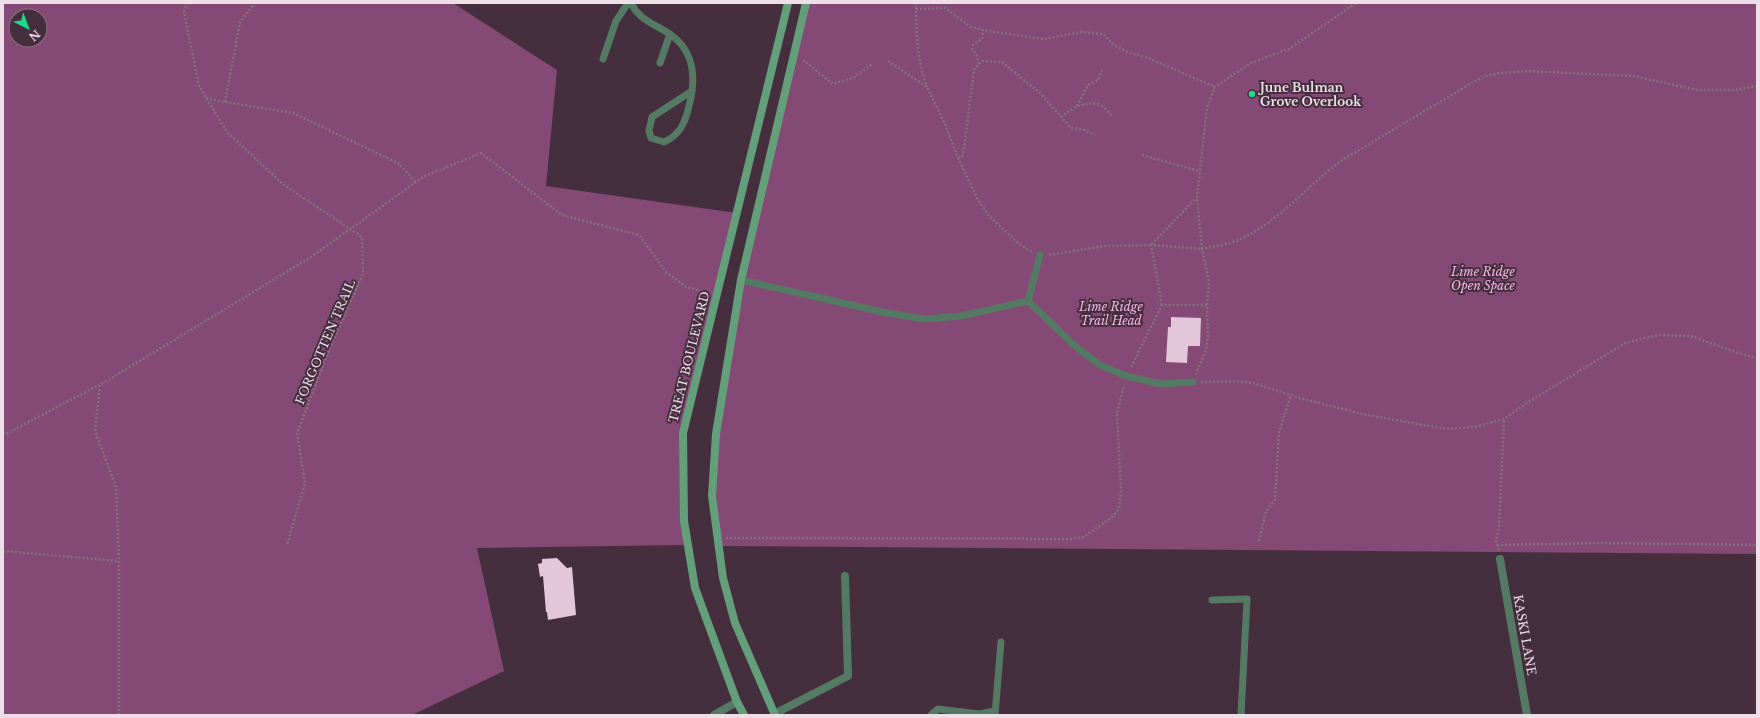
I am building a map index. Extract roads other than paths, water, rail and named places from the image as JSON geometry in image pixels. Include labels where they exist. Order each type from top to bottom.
[{"type":"main road","name":"TREAT BOULEVARD","points":[[744,715],[737,702],[695,588],[684,521],[683,433],[787,3]]},
{"type":"main road","points":[[774,714],[735,622],[722,578],[712,496],[716,434],[741,280],[806,3]]},
{"type":"street","name":"KASKI LANE","points":[[1500,560],[1527,715]]},
{"type":"street","points":[[774,714],[848,676],[845,576]]},
{"type":"street","points":[[714,715],[737,702]]},
{"type":"lane","points":[[603,59],[616,21],[630,3],[638,14],[670,34],[683,46],[690,58],[694,76],[692,91],[682,127],[673,138],[664,142],[657,141],[652,138],[649,132],[652,117],[692,91]]},
{"type":"lane","points":[[660,63],[670,34]]},
{"type":"lane","points":[[1028,301],[1040,255]]},
{"type":"lane","points":[[741,280],[887,313],[925,319],[961,316],[1028,301]]},
{"type":"lane","points":[[1028,301],[1088,357],[1100,364],[1126,376],[1161,384],[1193,382]]},
{"type":"lane","points":[[1212,600],[1247,599],[1241,715]]},
{"type":"lane","points":[[931,715],[938,708],[979,714],[995,713],[1001,642]]},
{"type":"place","name":"June Bulman Grove Overlook","points":[[1252,94]]},
{"type":"park label","name":"Lime Ridge Open Space","points":[[1483,278]]},
{"type":"park label","name":"Lime Ridge Trail Head","points":[[1111,313]]}]
